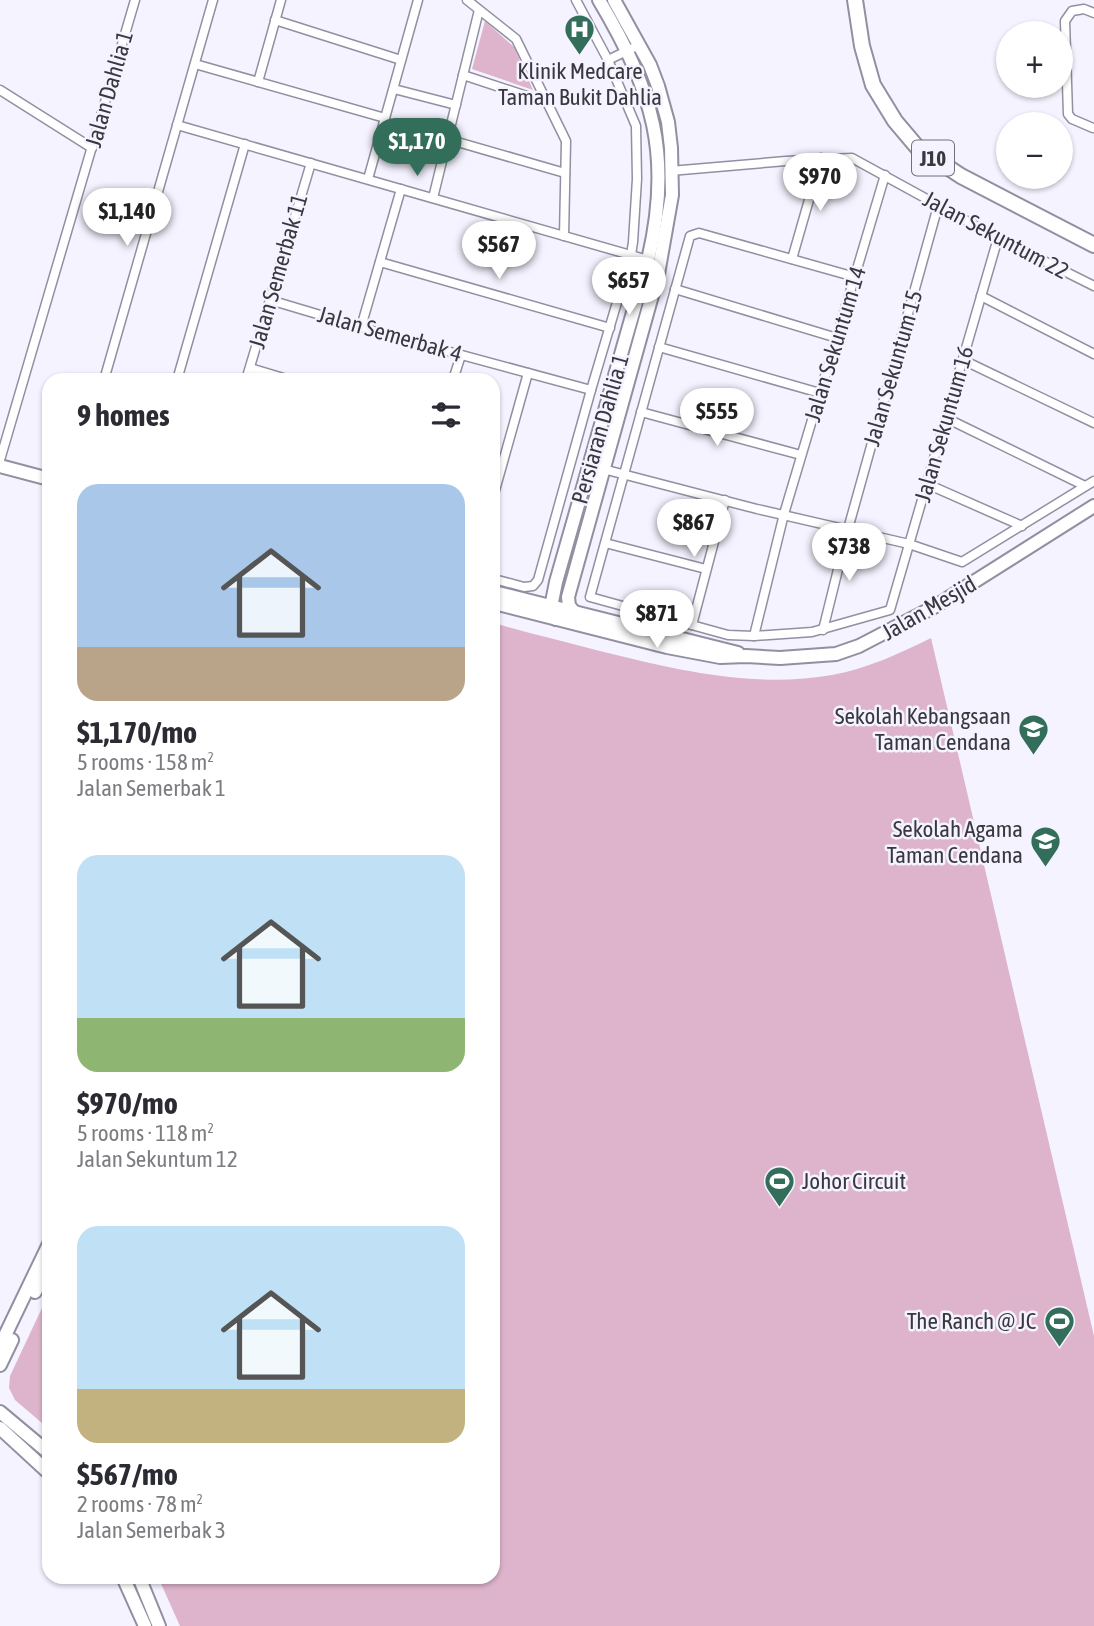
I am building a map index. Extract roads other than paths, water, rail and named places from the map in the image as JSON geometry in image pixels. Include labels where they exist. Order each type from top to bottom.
[{"type":"main road","name":"Persiaran Dahlia 1","points":[[576,614],[567,602],[658,274],[667,229],[668,121],[654,75],[599,0]]},
{"type":"main road","name":"Persiaran Dahlia 1","points":[[614,0],[633,48]]},
{"type":"main road","name":"J10","points":[[855,0],[862,46],[873,85],[895,121],[917,147],[961,176],[1094,245]]},
{"type":"main road","name":"Persiaran Dahlia 1","points":[[553,613],[556,582],[648,260],[666,171]]},
{"type":"main road","points":[[0,463],[42,477]]},
{"type":"main road","name":"Jalan Mesjid","points":[[500,594],[667,648],[720,657],[820,656],[859,646],[934,607],[1088,514],[1094,506]]},
{"type":"main road","points":[[556,582],[562,591],[572,586]]},
{"type":"main road","name":"Jalan Mesjid","points":[[500,604],[576,614],[746,656]]},
{"type":"main road","points":[[0,1346],[42,1259]]},
{"type":"main road","points":[[0,1365],[42,1278]]},
{"type":"main road","points":[[1,1412],[42,1447]]},
{"type":"main road","points":[[0,1428],[42,1467]]},
{"type":"main road","points":[[126,1584],[145,1626]]},
{"type":"main road","points":[[142,1584],[159,1626]]},
{"type":"street","name":"Jalan Dahlia 1","points":[[0,463],[2,446],[135,0]]},
{"type":"street","points":[[106,373],[213,0]]},
{"type":"street","points":[[258,82],[281,0]]},
{"type":"street","points":[[369,179],[418,0]]},
{"type":"street","points":[[467,0],[516,39],[566,141],[565,236]]},
{"type":"street","points":[[500,581],[524,587],[533,586],[538,580],[631,255],[637,179],[636,126],[608,60],[576,0]]},
{"type":"street","points":[[1093,128],[1072,119],[1068,114],[1065,21],[1072,11],[1084,9],[1094,13]]},
{"type":"street","points":[[433,198],[479,10]]},
{"type":"street","points":[[275,20],[401,61]]},
{"type":"street","points":[[608,60],[633,48]]},
{"type":"street","points":[[195,64],[385,118]]},
{"type":"street","points":[[463,75],[548,103]]},
{"type":"street","points":[[394,89],[456,105]]},
{"type":"street","points":[[0,90],[92,148]]},
{"type":"street","points":[[177,125],[648,260]]},
{"type":"street","points":[[447,139],[565,173]]},
{"type":"street","points":[[179,373],[245,144]]},
{"type":"street","points":[[792,259],[821,158]]},
{"type":"street","name":"Jalan Sekuntum 22","points":[[666,171],[821,158],[852,158],[998,238],[1094,286]]},
{"type":"street","name":"Jalan Semerbak 11","points":[[248,373],[311,163]]},
{"type":"street","name":"Jalan Sekuntum 14","points":[[754,636],[784,514],[886,175]]},
{"type":"street","points":[[361,327],[401,189]]},
{"type":"street","name":"Jalan Sekuntum 15","points":[[823,630],[848,529],[938,206]]},
{"type":"street","points":[[823,630],[783,636],[728,635],[590,597],[690,236],[695,233],[708,236],[855,276]]},
{"type":"street","name":"Jalan Sekuntum 16","points":[[823,630],[890,610],[998,238]]},
{"type":"street","points":[[380,262],[610,328]]},
{"type":"street","points":[[675,289],[836,338]]},
{"type":"street","points":[[981,296],[1094,354]]},
{"type":"street","name":"Jalan Semerbak 4","points":[[270,300],[591,390]]},
{"type":"street","points":[[659,347],[820,393]]},
{"type":"street","points":[[455,373],[461,355]]},
{"type":"street","points":[[962,360],[1094,424]]},
{"type":"street","points":[[250,368],[267,373]]},
{"type":"street","points":[[500,473],[528,373]]},
{"type":"street","points":[[641,412],[802,455]]},
{"type":"street","points":[[946,418],[1084,486]]},
{"type":"street","points":[[603,469],[909,544],[957,561],[968,560],[1094,481]]},
{"type":"street","points":[[927,484],[1022,526]]},
{"type":"street","points":[[692,625],[725,500]]},
{"type":"street","points":[[609,544],[706,569]]},
{"type":"place","name":"Klinik Medcare Taman Bukit Dahlia","points":[[580,57]]},
{"type":"place","name":"Sekolah Kebangsaan Taman Cendana","points":[[1034,756]]},
{"type":"place","name":"Sekolah Agama Taman Cendana","points":[[1046,869]]},
{"type":"place","name":"Johor Circuit","points":[[779,1208]]},
{"type":"place","name":"The Ranch @ JC","points":[[1059,1348]]}]
